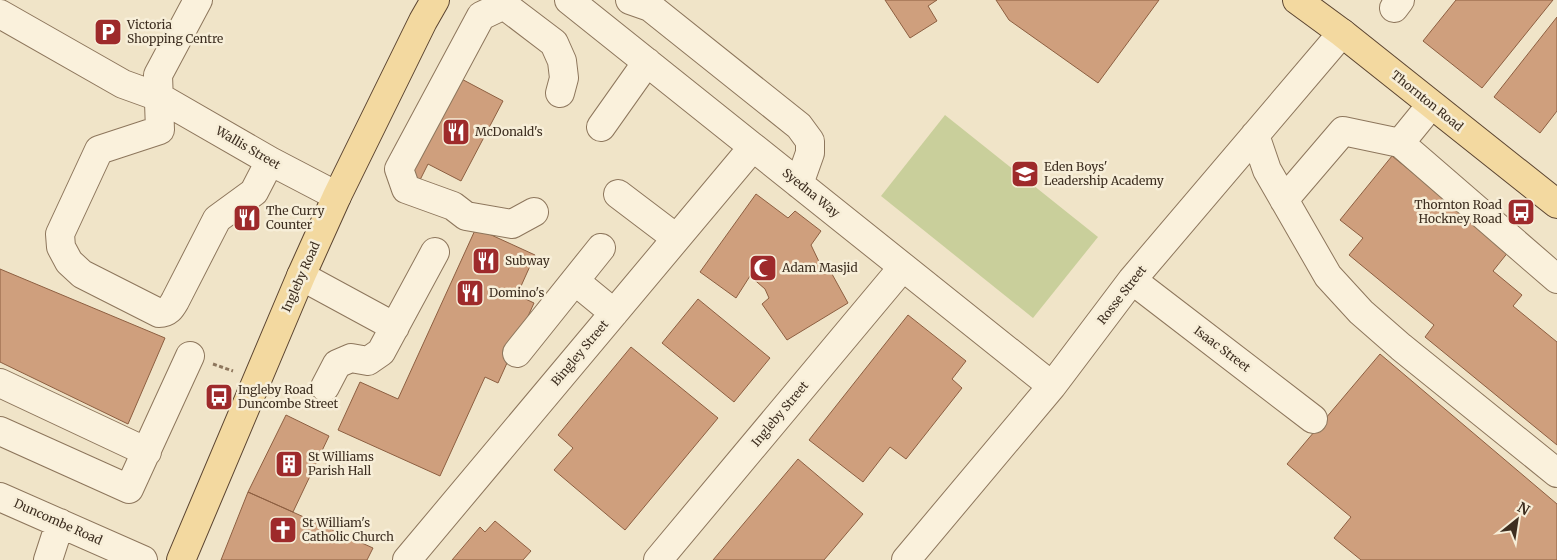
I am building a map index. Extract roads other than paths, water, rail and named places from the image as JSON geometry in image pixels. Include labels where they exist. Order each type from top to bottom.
[{"type":"main road","name":"Thornton Road","points":[[1297,0],[1342,33],[1557,204]]},
{"type":"main road","name":"Ingleby Road","points":[[181,560],[301,276],[337,196],[428,7]]},
{"type":"street","points":[[198,0],[158,75],[160,130],[99,150],[60,234],[61,247],[69,262],[82,274],[159,312],[165,313],[175,301],[217,219],[254,192],[270,161]]},
{"type":"street","points":[[635,1],[650,7],[799,126],[810,141],[810,153],[799,184]]},
{"type":"street","name":"Syedna Way","points":[[577,2],[647,62],[1052,386]]},
{"type":"street","points":[[534,212],[510,210],[471,202],[452,206],[406,189],[399,169],[481,16],[504,5],[554,43],[562,61],[564,78],[560,93]]},
{"type":"street","name":"Wallis Street","points":[[0,14],[123,84],[160,97],[270,161],[337,196]]},
{"type":"street","name":"Rosse Street","points":[[906,560],[1052,386],[1132,280],[1342,33]]},
{"type":"street","points":[[601,127],[647,62]]},
{"type":"street","points":[[1400,143],[1431,104]]},
{"type":"street","points":[[1284,200],[1343,131],[1400,143],[1557,279]]},
{"type":"street","points":[[1255,135],[1267,170],[1328,276],[1361,312],[1401,347],[1557,473]]},
{"type":"street","name":"Bingley Street","points":[[407,560],[753,147]]},
{"type":"street","points":[[618,194],[676,238]]},
{"type":"street","points":[[517,353],[601,248]]},
{"type":"street","points":[[325,386],[338,364],[352,358],[368,361],[381,352],[435,252]]},
{"type":"street","name":"Ingleby Street","points":[[658,560],[903,267]]},
{"type":"street","points":[[301,276],[395,327]]},
{"type":"street","name":"Isaac Street","points":[[1132,280],[1313,419]]},
{"type":"street","points":[[575,281],[614,312]]},
{"type":"street","points":[[0,431],[129,489],[190,356]]},
{"type":"street","points":[[0,383],[147,452]]},
{"type":"street","name":"Duncombe Road","points":[[0,497],[143,560]]},
{"type":"street","points":[[48,560],[60,523]]},
{"type":"place","name":"Victoria Shopping Centre","points":[[108,32]]},
{"type":"place","name":"McDonald's","points":[[456,132]]},
{"type":"place","name":"Eden Boys' Leadership Academy","points":[[1025,174]]},
{"type":"place","name":"Thornton Road Hockney Road","points":[[1521,212]]},
{"type":"place","name":"The Curry Counter","points":[[247,218]]},
{"type":"place","name":"Subway","points":[[486,261]]},
{"type":"place","name":"Adam Masjid","points":[[763,268]]},
{"type":"place","name":"Domino's","points":[[470,293]]},
{"type":"place","name":"Ingleby Road Duncombe Street","points":[[219,397]]},
{"type":"place","name":"St Williams Parish Hall","points":[[289,464]]},
{"type":"place","name":"St William's Catholic Church","points":[[283,530]]}]
